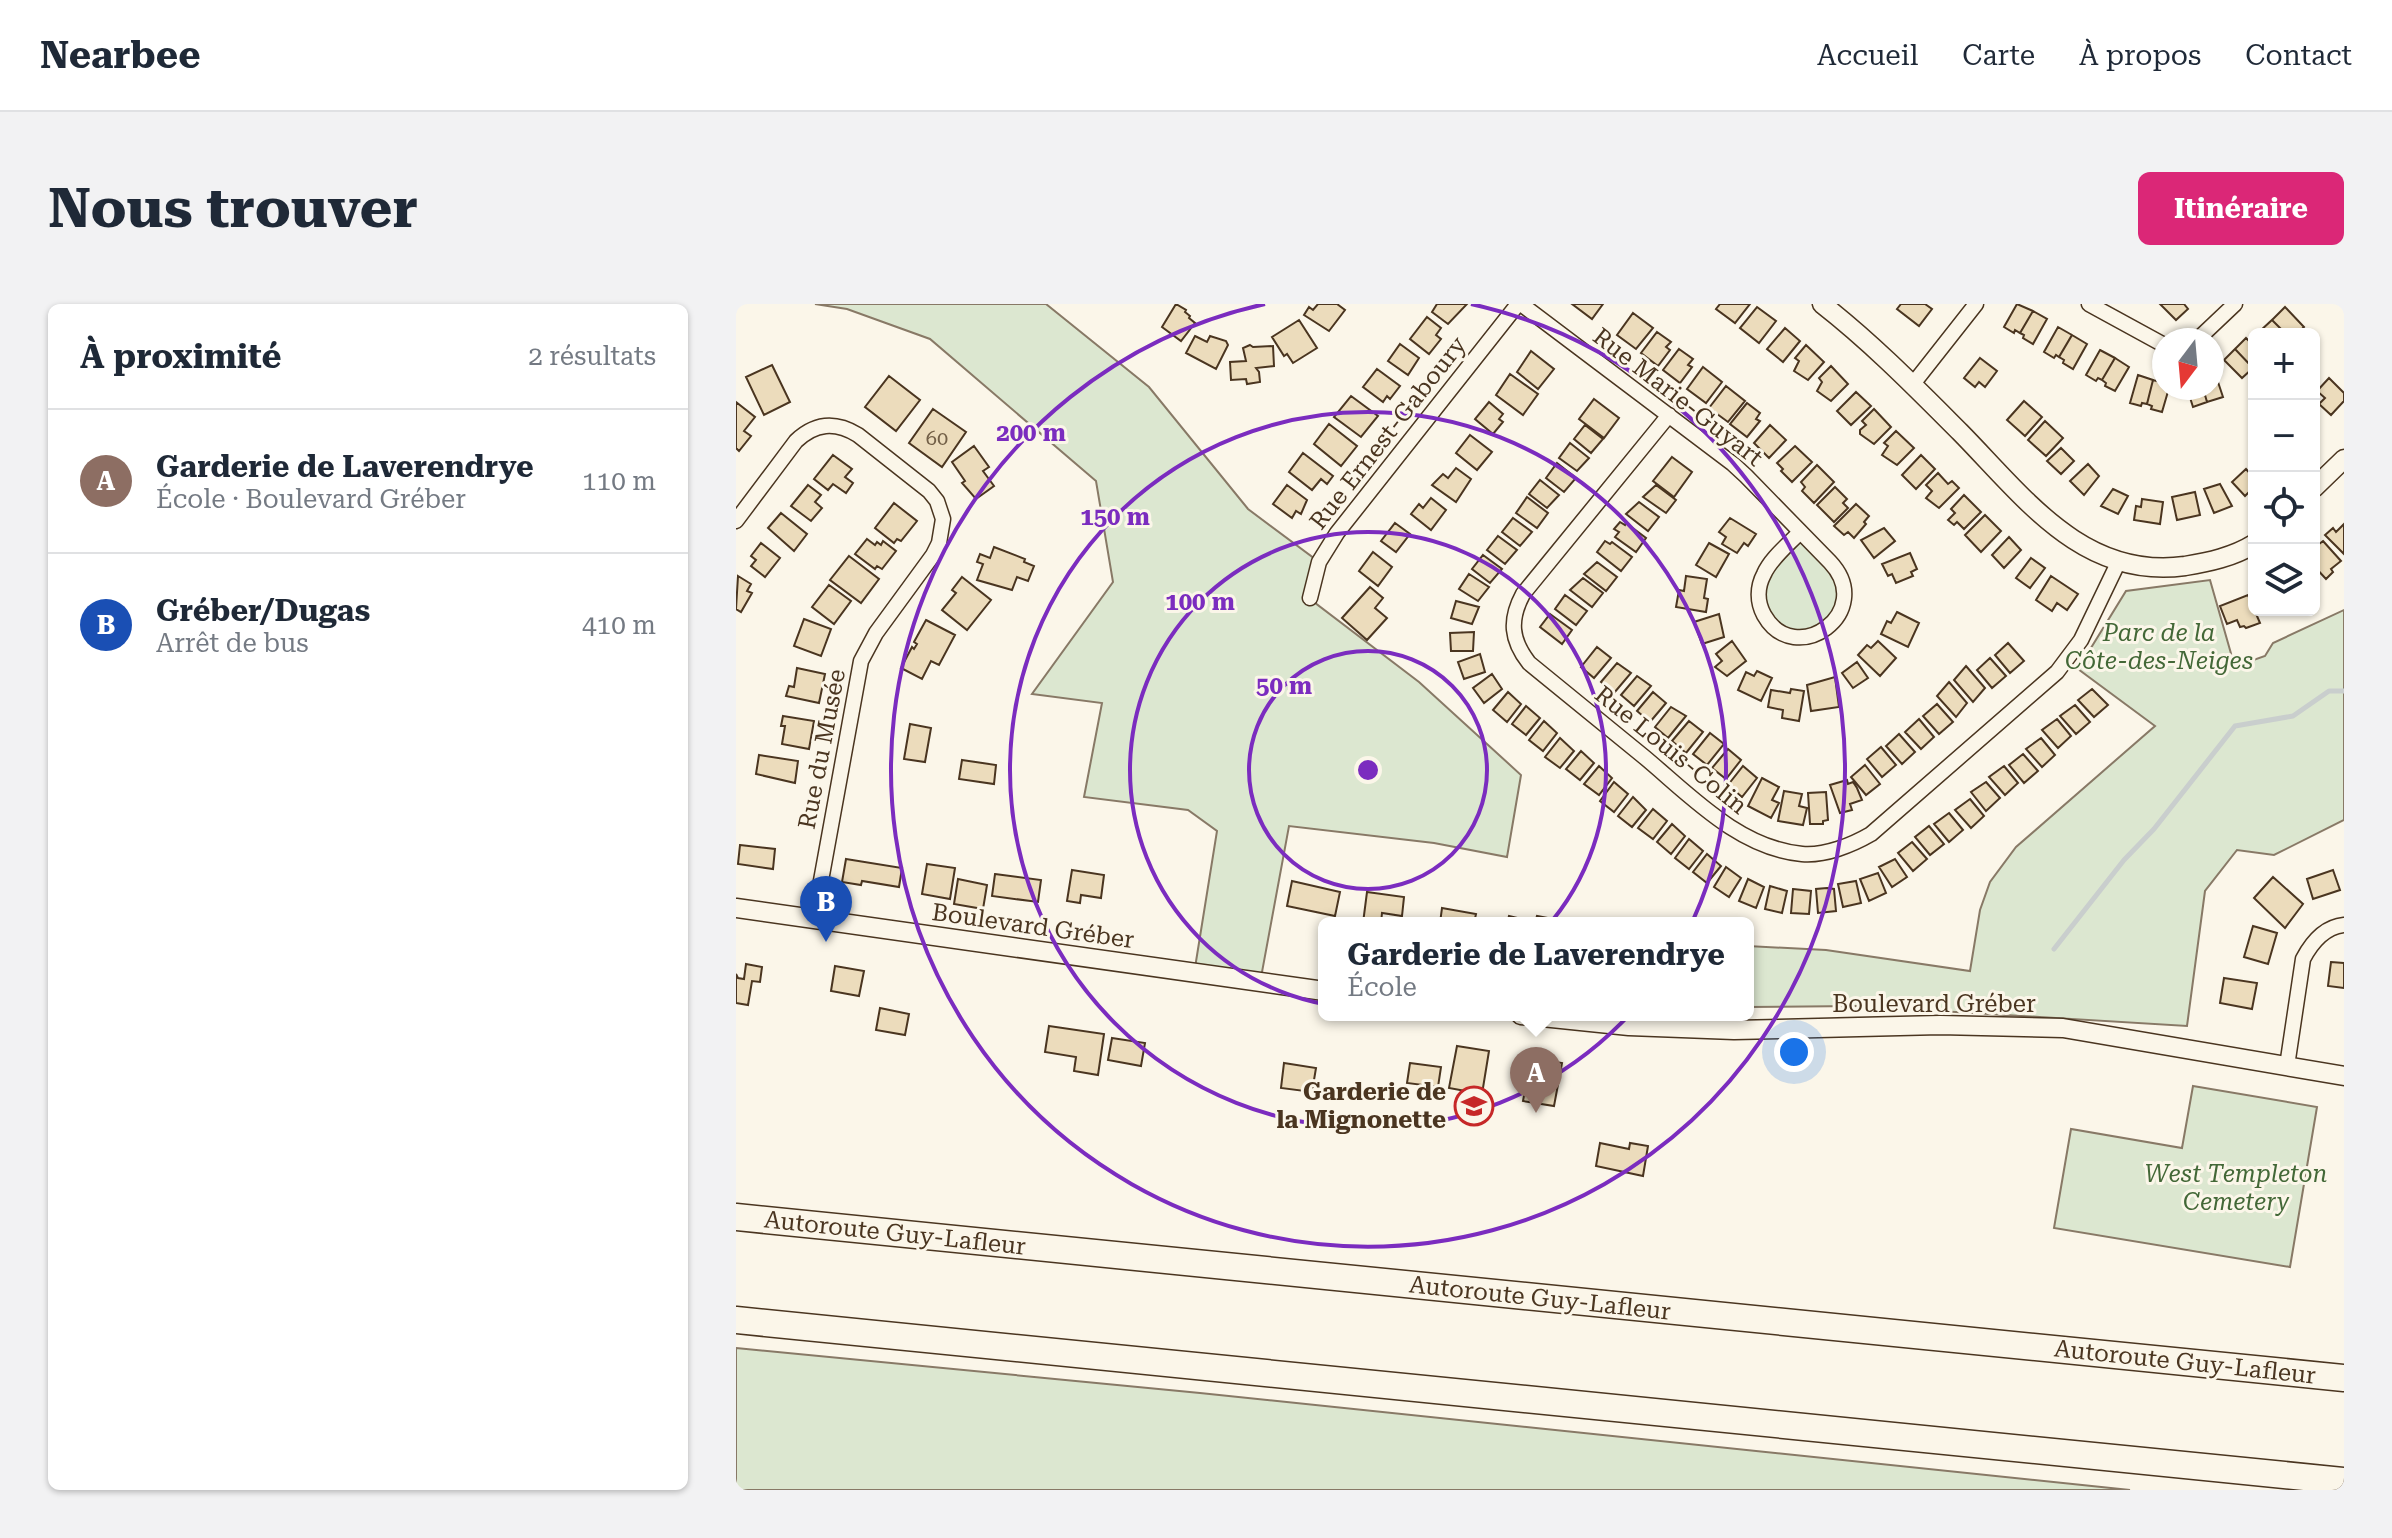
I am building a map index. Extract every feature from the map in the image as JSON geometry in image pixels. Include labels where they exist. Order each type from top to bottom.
[{"type":"highway","name":"Autoroute Guy-Lafleur","points":[[736,1217],[2344,1378]]},
{"type":"highway","points":[[736,1320],[2344,1481]]},
{"type":"street","name":"Rue Marie-Guyart","points":[[1520,304],[1733,464],[1836,568],[1845,596],[1837,618],[1821,633],[1800,637],[1787,634],[1767,620],[1761,608],[1759,589],[1767,568],[1800,532]]},
{"type":"street","name":"Rue Ernest-Gaboury","points":[[1310,598],[1319,562],[1337,533],[1520,304]]},
{"type":"street","points":[[1822,304],[1913,384],[2044,517],[2081,546],[2118,563],[2148,568],[2177,567],[2223,557],[2248,547]]},
{"type":"street","points":[[1913,384],[1976,304]]},
{"type":"street","points":[[2089,304],[2152,338]]},
{"type":"street","points":[[2210,328],[2235,304]]},
{"type":"street","name":"Rue Louis-Colin","points":[[1669,415],[1523,594],[1513,615],[1513,637],[1529,663],[1730,828],[1773,847],[1803,854],[1840,848],[1871,834],[2057,672],[2081,640],[2118,563]]},
{"type":"street","name":"Rue du Musée","points":[[736,521],[796,441],[804,433],[823,425],[847,428],[858,435],[929,491],[942,511],[939,543],[876,633],[861,661],[814,919]]},
{"type":"street","points":[[2320,482],[2344,459]]},
{"type":"street","name":"Boulevard Gréber","points":[[736,908],[1318,990]]},
{"type":"street","points":[[2287,1066],[2303,959],[2326,930],[2344,925]]},
{"type":"street","name":"Boulevard Gréber","points":[[1580,1021],[1734,1030],[1940,1025],[2063,1028],[2344,1076]]},
{"type":"green space","points":[[815,304],[1046,304],[1149,387],[1248,509],[1319,562],[1310,599],[1419,682],[1521,775],[1507,857],[1434,843],[1289,826],[1260,983],[1194,974],[1217,831],[1188,810],[1084,797],[1102,703],[1032,694],[1113,582],[1096,481],[930,339],[847,309]]},
{"type":"green space","points":[[1800,532],[1843,583],[1829,628],[1787,634],[1759,599],[1759,589]]},
{"type":"green space","name":"Parc de la Côte-des-Neiges","points":[[2210,580],[2232,657],[2248,662],[2265,656],[2273,643],[2344,610],[2344,820],[2274,855],[2237,850],[2205,891],[2187,1026],[1857,1006],[1754,1007],[1754,946],[1826,950],[1970,971],[1980,910],[1990,882],[2016,847],[2155,726],[2078,669],[2126,591]]},
{"type":"green space","name":"West Templeton Cemetery","points":[[2193,1086],[2317,1107],[2290,1267],[2054,1228],[2071,1129],[2182,1148]]},
{"type":"green space","points":[[736,1348],[1200,1393],[2130,1490],[736,1490]]},
{"type":"building","points":[[1176,304],[1186,310],[1195,323],[1181,341],[1162,327]]},
{"type":"building","points":[[1318,304],[1337,304],[1345,310],[1329,331],[1304,315],[1309,307],[1313,310]]},
{"type":"building","points":[[1437,304],[1467,304],[1448,324],[1432,312]]},
{"type":"building","points":[[1572,304],[1603,304],[1592,319]]},
{"type":"building","points":[[1720,304],[1750,304],[1735,323],[1716,309]]},
{"type":"building","points":[[1901,304],[1925,304],[1932,309],[1919,326],[1897,309]]},
{"type":"building","points":[[2017,304],[2033,311],[2020,333],[2015,330],[2014,333],[2004,327]]},
{"type":"building","points":[[2160,304],[2184,304],[2188,309],[2176,320]]},
{"type":"building","points":[[1757,307],[1776,321],[1759,343],[1740,328]]},
{"type":"building","points":[[2285,307],[2304,327],[2280,328],[2272,320]]},
{"type":"building","points":[[2033,311],[2047,319],[2033,344],[2020,333]]},
{"type":"building","points":[[1633,313],[1653,328],[1636,349],[1617,335]]},
{"type":"building","points":[[1427,317],[1441,328],[1436,335],[1441,339],[1429,354],[1410,339]]},
{"type":"building","points":[[1299,320],[1317,348],[1293,363],[1287,354],[1284,356],[1272,337]]},
{"type":"building","points":[[2272,320],[2280,328],[2263,328]]},
{"type":"building","points":[[2058,327],[2072,335],[2059,357],[2056,355],[2054,358],[2044,352]]},
{"type":"building","points":[[1785,328],[1800,341],[1783,362],[1767,349]]},
{"type":"building","points":[[1657,332],[1671,342],[1666,347],[1670,350],[1658,366],[1641,353]]},
{"type":"building","points":[[2072,335],[2087,344],[2073,369],[2059,357]]},
{"type":"building","points":[[1195,336],[1207,342],[1210,336],[1226,341],[1228,345],[1216,369],[1186,353]]},
{"type":"building","points":[[2246,338],[2248,340],[2248,363],[2235,349]]},
{"type":"building","points":[[1400,344],[1419,358],[1408,375],[1388,361]]},
{"type":"building","points":[[1250,345],[1273,346],[1274,366],[1256,368],[1260,382],[1247,384],[1246,379],[1231,380],[1230,362],[1246,361],[1243,348]]},
{"type":"building","points":[[1806,345],[1824,362],[1808,380],[1794,371],[1799,361],[1795,358]]},
{"type":"building","points":[[1679,349],[1693,359],[1688,365],[1692,367],[1680,383],[1663,370]]},
{"type":"building","points":[[2235,349],[2248,363],[2248,373],[2242,378],[2224,360]]},
{"type":"building","points":[[2100,350],[2115,358],[2102,380],[2098,378],[2096,381],[2086,375]]},
{"type":"building","points":[[1531,351],[1554,369],[1538,389],[1517,372]]},
{"type":"building","points":[[1980,358],[1997,371],[1985,387],[1979,382],[1975,387],[1964,378]]},
{"type":"building","points":[[2115,358],[2129,367],[2115,391],[2105,386],[2102,380]]},
{"type":"building","points":[[772,365],[790,402],[764,415],[746,377]]},
{"type":"building","points":[[1831,366],[1848,384],[1831,401],[1817,391],[1822,382],[1819,378]]},
{"type":"building","points":[[1703,367],[1722,382],[1706,403],[1687,389]]},
{"type":"building","points":[[1377,369],[1400,386],[1390,399],[1387,396],[1383,402],[1363,387]]},
{"type":"building","points":[[1510,374],[1538,394],[1523,415],[1496,395]]},
{"type":"building","points":[[2138,375],[2152,380],[2147,404],[2130,403]]},
{"type":"building","points":[[889,376],[920,400],[896,431],[865,407]]},
{"type":"building","points":[[2329,378],[2344,393],[2344,401],[2331,415],[2320,405],[2325,398],[2320,394],[2320,388]]},
{"type":"building","points":[[2152,384],[2152,400],[2166,400],[2162,412],[2151,409],[2152,406],[2147,404]]},
{"type":"building","points":[[1726,386],[1745,401],[1728,422],[1709,408]]},
{"type":"building","points":[[1856,392],[1871,406],[1851,425],[1837,411]]},
{"type":"building","points":[[1351,396],[1378,416],[1361,437],[1334,417]]},
{"type":"building","points":[[1594,399],[1619,418],[1604,438],[1579,419]]},
{"type":"building","points":[[2191,400],[2206,400],[2207,402],[2193,407]]},
{"type":"building","points":[[2024,401],[2042,417],[2025,436],[2007,420]]},
{"type":"building","points":[[736,402],[755,417],[744,431],[751,436],[739,451],[736,448]]},
{"type":"building","points":[[1489,402],[1503,414],[1499,419],[1503,422],[1493,434],[1475,419]]},
{"type":"building","points":[[1747,403],[1760,413],[1756,419],[1760,421],[1747,437],[1730,424]]},
{"type":"building","points":[[933,409],[966,432],[942,467],[909,443]]},
{"type":"building","points":[[1874,409],[1891,427],[1874,444],[1860,434],[1860,430],[1866,425],[1862,421]]},
{"type":"building","points":[[2045,421],[2063,438],[2046,456],[2028,440]]},
{"type":"building","points":[[1329,424],[1357,446],[1341,466],[1314,444]]},
{"type":"building","points":[[1585,425],[1603,439],[1591,453],[1574,439]]},
{"type":"building","points":[[1770,425],[1786,440],[1769,458],[1754,443]]},
{"type":"building","points":[[1896,431],[1914,448],[1897,465],[1882,455],[1888,446],[1884,443]]},
{"type":"building","points":[[1470,435],[1492,452],[1477,470],[1456,453]]},
{"type":"building","points":[[1570,443],[1589,458],[1577,471],[1559,458]]},
{"type":"building","points":[[974,446],[989,467],[983,471],[994,486],[976,499],[962,483],[965,481],[952,462]]},
{"type":"building","points":[[1795,446],[1812,462],[1792,482],[1777,463]]},
{"type":"building","points":[[2061,448],[2074,461],[2061,474],[2047,461]]},
{"type":"building","points":[[1303,453],[1333,476],[1327,484],[1321,479],[1312,490],[1289,472]]},
{"type":"building","points":[[833,455],[852,469],[845,477],[853,483],[846,493],[833,484],[828,490],[814,479]]},
{"type":"building","points":[[1921,455],[1935,469],[1916,489],[1902,475]]},
{"type":"building","points":[[1672,457],[1692,472],[1674,497],[1653,481]]},
{"type":"building","points":[[1557,463],[1576,478],[1564,492],[1546,478]]},
{"type":"building","points":[[2088,464],[2099,476],[2084,495],[2070,481]]},
{"type":"building","points":[[1817,465],[1834,482],[1814,503],[1802,491],[1805,487],[1801,482]]},
{"type":"building","points":[[1456,468],[1471,479],[1456,502],[1432,485],[1443,474],[1448,478]]},
{"type":"building","points":[[2246,469],[2248,493],[2245,496],[2232,482]]},
{"type":"building","points":[[1938,473],[1948,484],[1952,481],[1959,488],[1939,508],[1926,498],[1932,491],[1926,485]]},
{"type":"building","points":[[1540,480],[1559,495],[1547,508],[1529,494]]},
{"type":"building","points":[[2220,484],[2232,506],[2214,513],[2204,489]]},
{"type":"building","points":[[808,485],[821,495],[815,502],[822,508],[811,521],[791,506]]},
{"type":"building","points":[[1287,485],[1307,500],[1301,514],[1296,511],[1292,518],[1273,504]]},
{"type":"building","points":[[1656,485],[1676,500],[1666,513],[1643,497]]},
{"type":"building","points":[[1835,487],[1847,499],[1843,503],[1848,508],[1834,522],[1817,505]]},
{"type":"building","points":[[2113,489],[2128,496],[2118,514],[2101,506]]},
{"type":"building","points":[[2195,492],[2200,515],[2177,520],[2172,497]]},
{"type":"building","points":[[1964,495],[1981,512],[1964,529],[1957,522],[1954,525],[1948,520],[1955,513],[1951,509]]},
{"type":"building","points":[[1527,497],[1548,513],[1537,528],[1516,513]]},
{"type":"building","points":[[1431,498],[1446,510],[1431,530],[1411,514],[1419,504],[1423,508]]},
{"type":"building","points":[[2142,499],[2163,502],[2160,524],[2134,520],[2136,506],[2141,507]]},
{"type":"building","points":[[1639,502],[1659,517],[1648,531],[1626,514]]},
{"type":"building","points":[[894,503],[917,521],[901,541],[897,539],[894,543],[875,528]]},
{"type":"building","points":[[1856,504],[1869,516],[1854,538],[1848,532],[1844,535],[1834,526]]},
{"type":"building","points":[[781,513],[807,534],[794,551],[768,528]]},
{"type":"building","points":[[1985,515],[2001,531],[1981,552],[1965,535]]},
{"type":"building","points":[[1513,518],[1532,532],[1520,546],[1502,532]]},
{"type":"building","points":[[1730,518],[1756,534],[1748,546],[1744,543],[1737,553],[1722,544],[1726,537],[1719,532]]},
{"type":"building","points":[[1620,522],[1646,538],[1636,552],[1615,537],[1619,532],[1614,529]]},
{"type":"building","points":[[1395,523],[1410,534],[1396,552],[1381,541]]},
{"type":"building","points":[[2344,524],[2344,554],[2325,535],[2333,528],[2336,532]]},
{"type":"building","points":[[1884,528],[1895,541],[1874,558],[1861,540]]},
{"type":"building","points":[[1498,536],[1517,550],[1505,564],[1487,550]]},
{"type":"building","points":[[2009,537],[2021,550],[2004,568],[1992,555]]},
{"type":"building","points":[[867,539],[875,545],[877,542],[881,545],[883,541],[896,551],[882,569],[877,566],[875,569],[855,554]]},
{"type":"building","points":[[1605,541],[1612,542],[1632,557],[1621,571],[1597,552]]},
{"type":"building","points":[[2323,541],[2341,561],[2331,569],[2333,572],[2326,579],[2320,572],[2320,543]]},
{"type":"building","points":[[761,543],[780,558],[765,577],[751,566],[756,560],[751,556]]},
{"type":"building","points":[[1709,543],[1729,554],[1716,577],[1696,565]]},
{"type":"building","points":[[994,547],[1025,559],[1024,562],[1034,566],[1028,581],[1017,577],[1012,590],[977,580],[983,564],[977,562],[980,554],[990,558]]},
{"type":"building","points":[[1373,552],[1392,567],[1378,586],[1359,571]]},
{"type":"building","points":[[1910,553],[1917,569],[1911,572],[1913,576],[1896,583],[1882,564]]},
{"type":"building","points":[[1483,555],[1502,569],[1490,583],[1472,569]]},
{"type":"building","points":[[849,556],[879,579],[861,603],[830,580]]},
{"type":"building","points":[[2031,558],[2045,568],[2030,588],[2016,578]]},
{"type":"building","points":[[1597,562],[1617,577],[1606,591],[1584,574]]},
{"type":"building","points":[[1469,574],[1489,587],[1478,601],[1459,589]]},
{"type":"building","points":[[738,576],[751,584],[747,591],[752,593],[741,612],[736,609]]},
{"type":"building","points":[[1686,576],[1707,579],[1704,598],[1708,599],[1706,612],[1676,607],[1679,590],[1684,591]]},
{"type":"building","points":[[2051,576],[2078,594],[2067,610],[2057,603],[2052,611],[2036,600]]},
{"type":"building","points":[[962,577],[991,600],[967,630],[942,610],[956,593],[952,590]]},
{"type":"building","points":[[1583,578],[1603,593],[1592,607],[1570,590]]},
{"type":"building","points":[[829,585],[851,601],[834,624],[812,607]]},
{"type":"building","points":[[1370,587],[1383,598],[1375,608],[1387,618],[1367,640],[1342,618]]},
{"type":"building","points":[[1565,595],[1587,611],[1576,625],[1555,609]]},
{"type":"building","points":[[2248,595],[2248,616],[2257,616],[2260,623],[2246,628],[2240,627],[2237,620],[2227,624],[2220,606]]},
{"type":"building","points":[[1456,601],[1479,607],[1472,624],[1451,618]]},
{"type":"building","points":[[1897,612],[1919,623],[1908,647],[1881,634],[1887,621],[1891,623]]},
{"type":"building","points":[[1550,614],[1572,630],[1562,644],[1540,627]]},
{"type":"building","points":[[1719,614],[1724,637],[1702,644],[1694,622]]},
{"type":"building","points":[[804,619],[831,629],[821,656],[794,646]]},
{"type":"building","points":[[926,620],[955,635],[939,665],[931,661],[922,679],[901,668],[912,647],[914,649],[917,644],[914,642]]},
{"type":"building","points":[[1474,632],[1473,651],[1451,651],[1450,633]]},
{"type":"building","points":[[1732,641],[1746,661],[1727,676],[1715,667],[1722,661],[1716,654]]},
{"type":"building","points":[[1878,641],[1896,658],[1880,676],[1858,655],[1867,645],[1871,648]]},
{"type":"building","points":[[2008,643],[2024,661],[2010,673],[1995,655]]},
{"type":"building","points":[[1597,647],[1611,658],[1594,678],[1581,667]]},
{"type":"building","points":[[1480,654],[1485,672],[1464,679],[1458,662]]},
{"type":"building","points":[[1990,658],[2006,676],[1992,688],[1977,670]]},
{"type":"building","points":[[1857,662],[1868,678],[1853,688],[1842,673]]},
{"type":"building","points":[[1617,663],[1631,673],[1614,693],[1601,682]]},
{"type":"building","points":[[1966,666],[1985,688],[1973,702],[1954,680]]},
{"type":"building","points":[[797,668],[825,674],[819,703],[786,696],[789,686],[794,687]]},
{"type":"building","points":[[1757,671],[1772,678],[1761,701],[1738,690],[1746,672],[1754,676]]},
{"type":"building","points":[[1492,674],[1502,689],[1484,703],[1473,688]]},
{"type":"building","points":[[1637,676],[1651,686],[1634,706],[1621,695]]},
{"type":"building","points":[[1835,677],[1839,707],[1811,711],[1807,685]]},
{"type":"building","points":[[1949,682],[1967,703],[1956,717],[1937,696]]},
{"type":"building","points":[[1791,689],[1804,691],[1799,721],[1782,718],[1783,710],[1768,707],[1771,690],[1790,693]]},
{"type":"building","points":[[2092,689],[2108,705],[2094,717],[2078,700]]},
{"type":"building","points":[[1508,692],[1521,704],[1507,722],[1493,710]]},
{"type":"building","points":[[1653,692],[1666,703],[1650,722],[1637,711]]},
{"type":"building","points":[[1937,704],[1953,722],[1939,734],[1923,716]]},
{"type":"building","points":[[2075,705],[2090,722],[2076,734],[2060,716]]},
{"type":"building","points":[[1526,706],[1540,718],[1526,735],[1512,724]]},
{"type":"building","points":[[1671,707],[1686,716],[1668,738],[1655,727]]},
{"type":"building","points":[[783,716],[814,721],[809,749],[782,744]]},
{"type":"building","points":[[1919,719],[1934,737],[1921,749],[1905,732]]},
{"type":"building","points":[[2057,719],[2071,736],[2058,748],[2042,730]]},
{"type":"building","points":[[1544,721],[1557,733],[1543,751],[1529,740]]},
{"type":"building","points":[[1689,721],[1703,732],[1686,753],[1672,741]]},
{"type":"building","points":[[910,724],[931,728],[925,762],[904,759]]},
{"type":"building","points":[[1710,733],[1724,744],[1707,765],[1693,754]]},
{"type":"building","points":[[1899,734],[1915,752],[1902,764],[1886,746]]},
{"type":"building","points":[[1560,738],[1574,751],[1560,768],[1545,757]]},
{"type":"building","points":[[2041,738],[2055,755],[2042,767],[2026,749]]},
{"type":"building","points":[[1881,747],[1896,765],[1882,777],[1867,759]]},
{"type":"building","points":[[1728,749],[1741,760],[1726,779],[1712,768]]},
{"type":"building","points":[[1581,751],[1594,763],[1580,780],[1566,769]]},
{"type":"building","points":[[2023,754],[2038,771],[2024,783],[2009,765]]},
{"type":"building","points":[[759,755],[798,761],[795,783],[756,774]]},
{"type":"building","points":[[962,760],[996,765],[994,784],[959,779]]},
{"type":"building","points":[[1865,765],[1880,784],[1866,795],[1851,777]]},
{"type":"building","points":[[1599,766],[1612,778],[1599,795],[1584,784]]},
{"type":"building","points":[[1743,766],[1757,778],[1742,797],[1728,785]]},
{"type":"building","points":[[2004,766],[2018,783],[2005,795],[1989,777]]},
{"type":"building","points":[[1762,778],[1779,787],[1772,800],[1779,803],[1771,818],[1748,806]]},
{"type":"building","points":[[1847,780],[1848,784],[1853,782],[1862,800],[1850,804],[1852,810],[1840,813],[1830,785]]},
{"type":"building","points":[[1614,782],[1628,794],[1614,812],[1600,801]]},
{"type":"building","points":[[1986,782],[2000,798],[1986,811],[1971,792]]},
{"type":"building","points":[[1784,791],[1802,794],[1799,806],[1807,808],[1803,825],[1778,821]]},
{"type":"building","points":[[1826,792],[1828,820],[1823,824],[1810,824],[1808,793]]},
{"type":"building","points":[[1633,797],[1646,810],[1632,827],[1618,816]]},
{"type":"building","points":[[1970,799],[1984,816],[1971,828],[1955,810]]},
{"type":"building","points":[[1653,809],[1667,821],[1653,839],[1638,828]]},
{"type":"building","points":[[1949,813],[1963,830],[1949,842],[1934,824]]},
{"type":"building","points":[[1672,824],[1685,836],[1671,854],[1657,842]]},
{"type":"building","points":[[1929,826],[1944,844],[1930,855],[1915,837]]},
{"type":"building","points":[[1689,839],[1703,851],[1689,869],[1675,858]]},
{"type":"building","points":[[1912,842],[1927,859],[1913,871],[1898,853]]},
{"type":"building","points":[[740,845],[775,849],[773,869],[738,864]]},
{"type":"building","points":[[1707,854],[1721,866],[1707,883],[1693,872]]},
{"type":"building","points":[[846,859],[902,868],[899,887],[862,881],[861,885],[842,882]]},
{"type":"building","points":[[1895,859],[1907,877],[1892,887],[1879,867]]},
{"type":"building","points":[[927,864],[955,868],[950,899],[922,894]]},
{"type":"building","points":[[1726,867],[1741,878],[1729,897],[1714,887]]},
{"type":"building","points":[[1072,870],[1104,875],[1101,898],[1081,895],[1080,903],[1067,901]]},
{"type":"building","points":[[2333,870],[2340,890],[2313,899],[2307,879]]},
{"type":"building","points":[[1878,873],[1886,893],[1869,901],[1860,879]]},
{"type":"building","points":[[995,874],[1041,880],[1038,902],[992,896]]},
{"type":"building","points":[[2273,877],[2303,904],[2285,928],[2254,898]]},
{"type":"building","points":[[958,879],[987,885],[983,909],[954,904]]},
{"type":"building","points":[[1748,879],[1764,887],[1756,908],[1739,901]]},
{"type":"building","points":[[1292,881],[1340,892],[1335,916],[1287,906]]},
{"type":"building","points":[[1856,881],[1861,903],[1843,907],[1838,884]]},
{"type":"building","points":[[1770,886],[1787,891],[1782,913],[1765,909]]},
{"type":"building","points":[[1793,889],[1811,891],[1809,914],[1791,913]]},
{"type":"building","points":[[1816,889],[1834,889],[1836,911],[1818,913]]},
{"type":"building","points":[[1367,892],[1404,897],[1402,916],[1382,913],[1382,917],[1364,917]]},
{"type":"building","points":[[1442,908],[1476,914],[1475,917],[1441,917]]},
{"type":"building","points":[[2253,926],[2277,933],[2268,964],[2244,957]]},
{"type":"building","points":[[2331,962],[2344,963],[2344,988],[2328,986]]},
{"type":"building","points":[[746,964],[762,967],[760,982],[752,981],[748,1005],[736,1003],[736,974],[744,979]]},
{"type":"building","points":[[835,966],[864,971],[859,996],[831,991]]},
{"type":"building","points":[[2224,978],[2257,983],[2252,1009],[2220,1003]]},
{"type":"building","points":[[880,1008],[909,1014],[905,1035],[876,1030]]},
{"type":"building","points":[[1049,1026],[1104,1034],[1098,1075],[1074,1071],[1076,1057],[1045,1052]]},
{"type":"building","points":[[1112,1038],[1145,1043],[1141,1066],[1108,1060]]},
{"type":"building","points":[[1457,1046],[1489,1051],[1482,1094],[1449,1088]]},
{"type":"building","points":[[1531,1058],[1562,1063],[1554,1106],[1523,1101]]},
{"type":"building","points":[[1284,1063],[1316,1068],[1312,1092],[1281,1088]]},
{"type":"building","points":[[1410,1063],[1441,1067],[1438,1087],[1407,1083]]},
{"type":"building","points":[[1600,1143],[1629,1149],[1630,1143],[1648,1146],[1643,1176],[1596,1166]]},
{"type":"waterway","points":[[2054,949],[2235,726],[2293,716],[2329,691],[2344,691]]},
{"type":"place","name":"Gréber/Dugas","points":[[826,942]]},
{"type":"place","name":"Garderie de la Mignonette","points":[[1474,1106]]},
{"type":"place","name":"Garderie de Laverendrye","points":[[1536,1113]]}]
